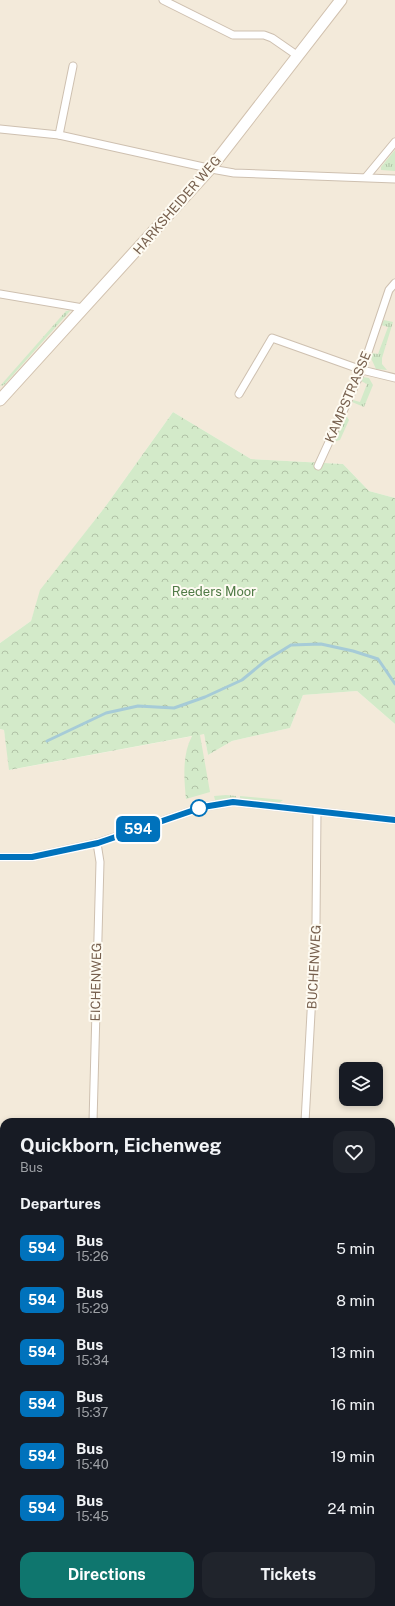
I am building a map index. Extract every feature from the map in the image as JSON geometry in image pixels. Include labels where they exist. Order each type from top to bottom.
[{"type":"main road","name":"HARKSHEIDER WEG","points":[[0,400],[210,169],[341,0]]},
{"type":"street","points":[[163,0],[233,35],[264,35],[272,38],[298,56]]},
{"type":"street","points":[[59,135],[73,66]]},
{"type":"street","points":[[0,130],[59,135],[234,173],[395,179]]},
{"type":"street","points":[[366,177],[395,142]]},
{"type":"street","name":"KAMPSTRASSE","points":[[318,466],[362,370],[389,290],[395,283]]},
{"type":"street","points":[[0,294],[84,308]]},
{"type":"street","points":[[239,394],[272,338],[362,370],[395,378]]},
{"type":"street","points":[[0,857],[32,857],[98,843],[203,807],[233,802],[395,820]]},
{"type":"street","name":"BUCHENWEG","points":[[305,1118],[316,922],[317,812]]},
{"type":"street","name":"EICHENWEG","points":[[93,1118],[100,862],[98,843]]},
{"type":"shaded area","points":[[0,0],[395,0],[395,498],[369,491],[343,464],[251,459],[173,412],[105,507],[41,590],[31,621],[0,643]]},
{"type":"shaded area","points":[[357,691],[395,724],[395,1118],[0,1118],[0,729],[4,730],[10,770],[204,734],[208,755],[232,741],[290,728],[303,695]]},
{"type":"green space","points":[[395,150],[395,171],[381,170],[381,167]]},
{"type":"green space","points":[[71,310],[4,385],[0,386],[66,311]]},
{"type":"green space","points":[[384,320],[393,322],[382,358],[382,364],[387,370],[376,369],[370,356],[372,353],[378,354],[388,327],[381,325]]},
{"type":"green space","points":[[363,377],[369,378],[373,385],[364,407],[352,402],[353,400],[360,402],[367,384],[361,381]]},
{"type":"green space","name":"Reeders Moor","points":[[173,412],[251,459],[343,464],[369,491],[395,498],[395,724],[357,691],[303,695],[290,728],[232,741],[208,755],[204,734],[200,735],[210,792],[186,799],[184,775],[185,759],[192,736],[9,770],[4,730],[0,729],[0,643],[31,621],[40,590],[105,507]]},
{"type":"green space","points":[[343,416],[347,417],[349,420],[340,440],[332,442]]},
{"type":"green space","points":[[214,796],[236,796],[236,799],[215,800]]},
{"type":"green space","points":[[240,796],[283,800],[279,803],[240,800]]},
{"type":"waterway","points":[[47,741],[106,713],[138,706],[174,708],[205,697],[242,680],[265,661],[291,645],[321,644],[353,651],[378,659],[395,684]]},
{"type":"bus line","name":"594","points":[[0,857],[32,857],[98,843],[203,807],[233,802],[395,820]]}]
